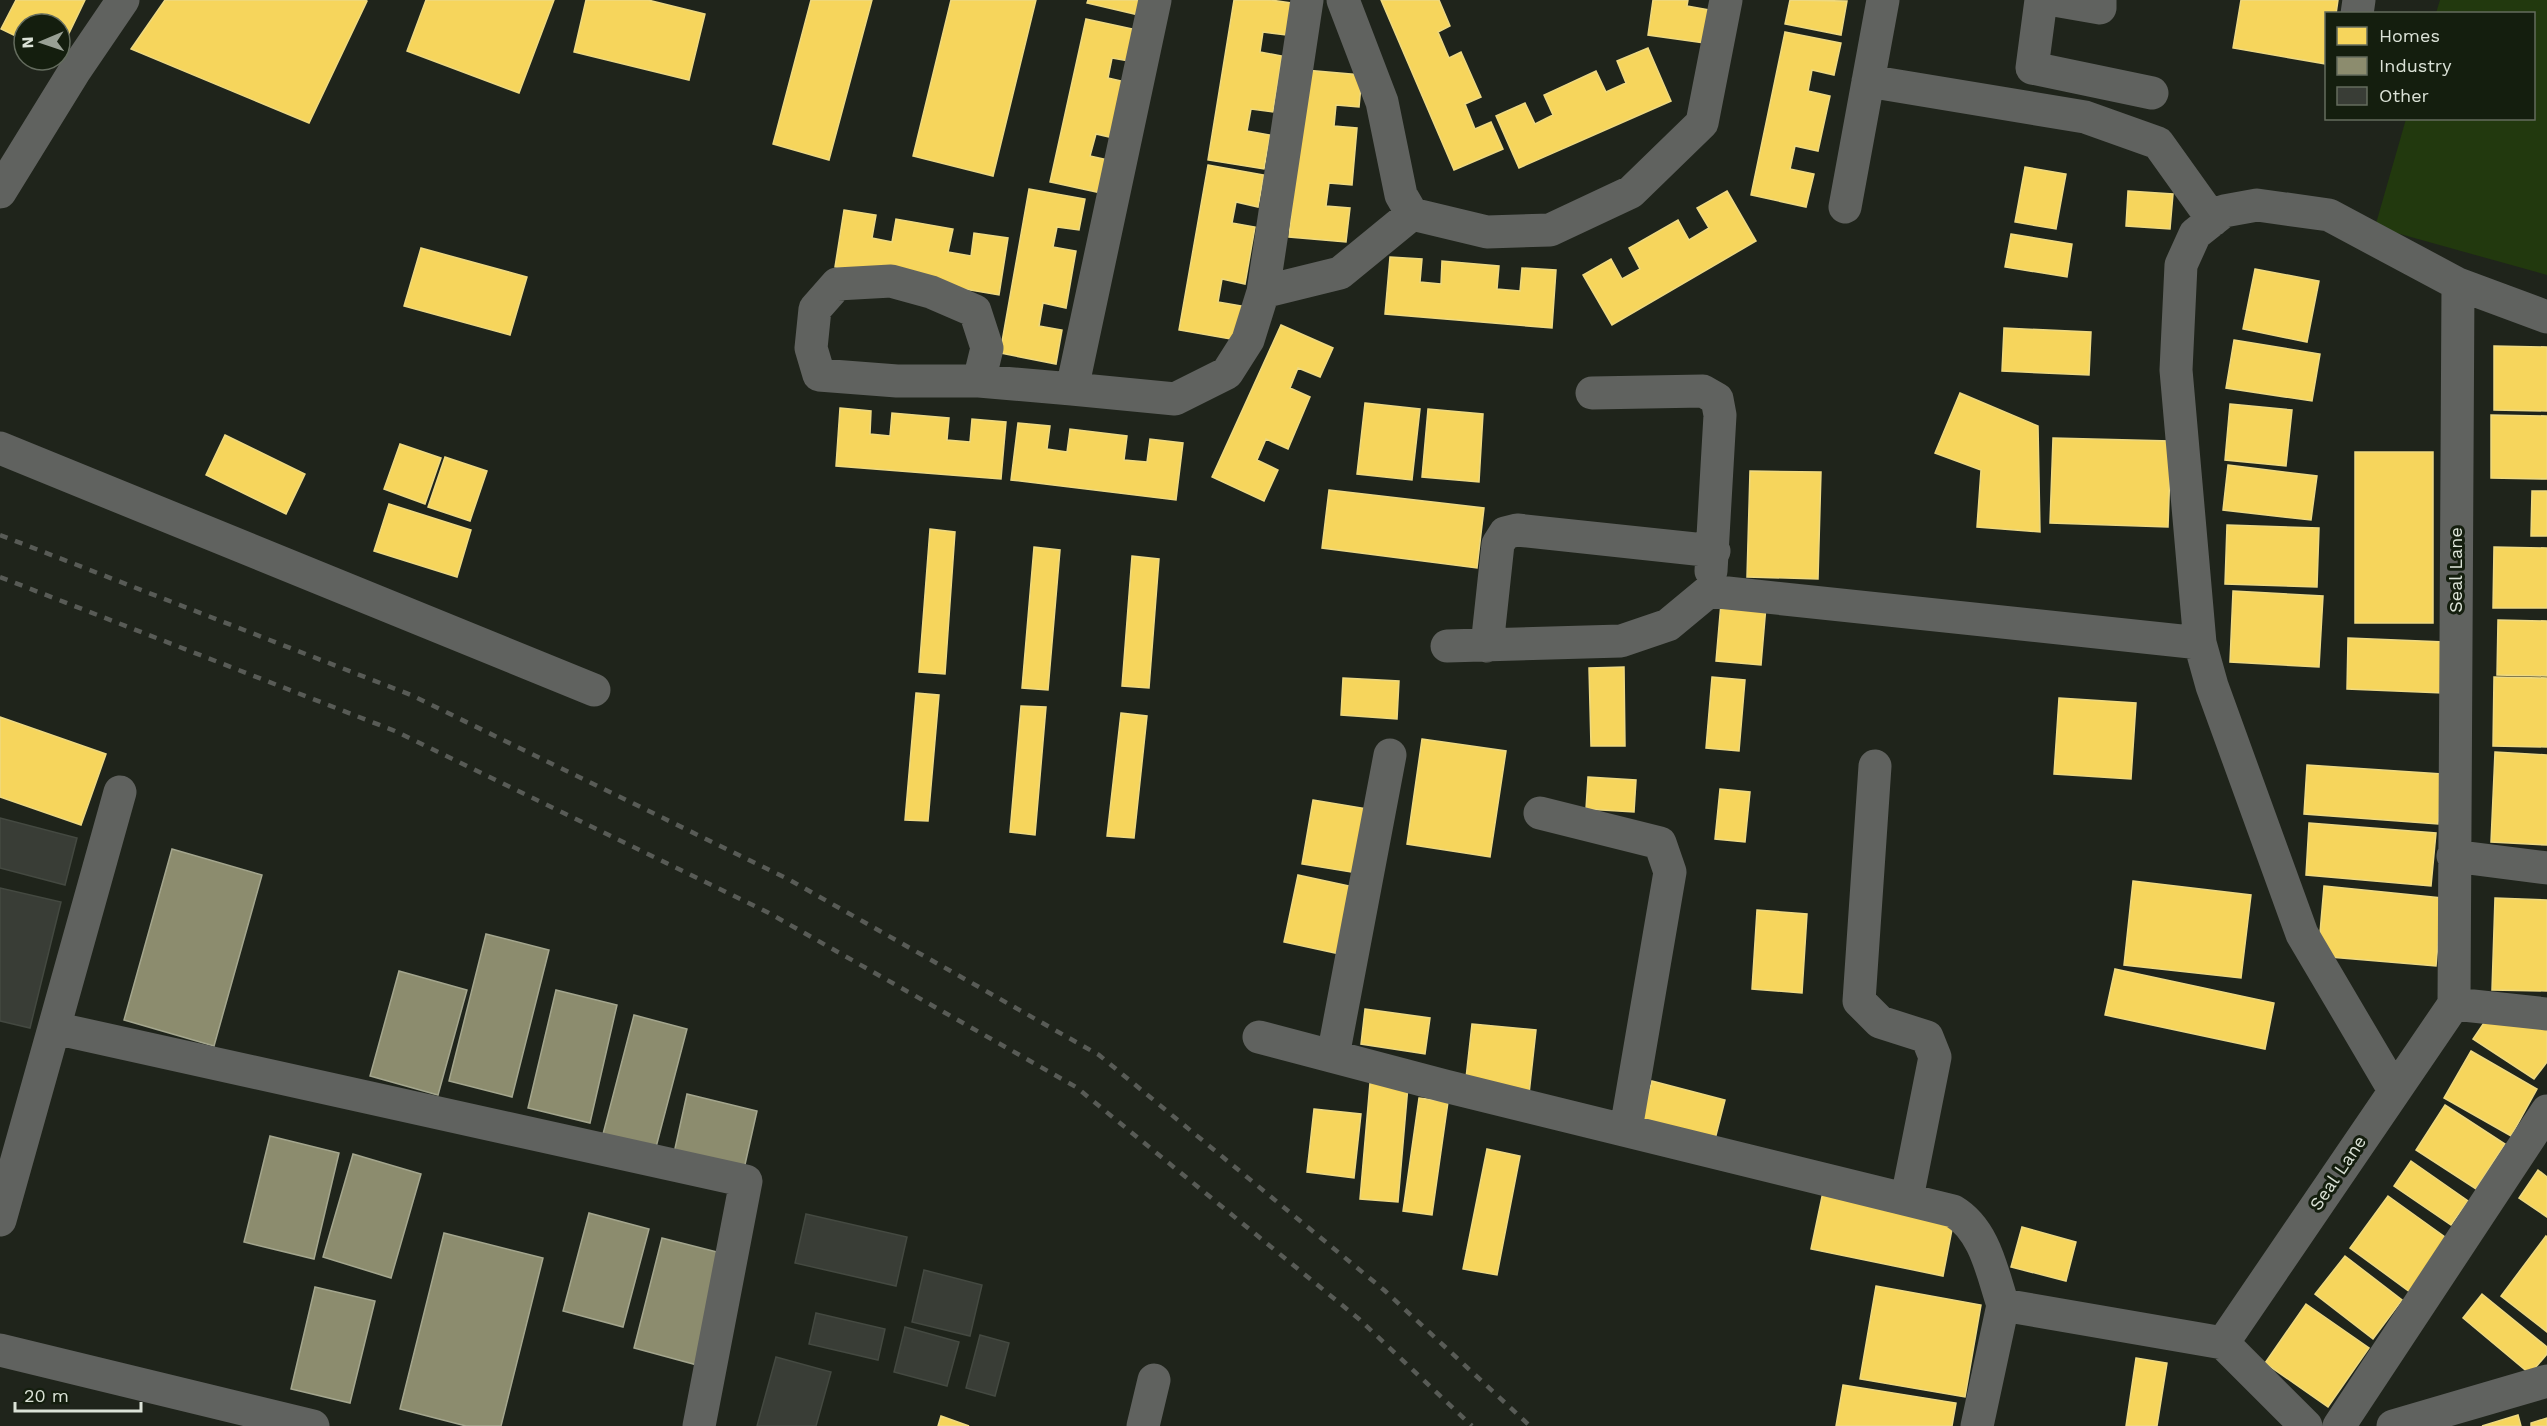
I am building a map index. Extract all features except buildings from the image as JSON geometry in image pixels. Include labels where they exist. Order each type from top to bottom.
[{"type":"street","points":[[0,192],[74,72],[123,0]]},
{"type":"street","points":[[1072,389],[1155,0]]},
{"type":"street","points":[[979,381],[987,348],[975,311],[931,291],[891,280],[837,284],[815,309],[811,348],[819,375],[897,381],[979,381],[1175,399],[1227,373],[1248,340],[1263,292],[1307,0]]},
{"type":"street","points":[[1343,0],[1382,102],[1401,195],[1412,214],[1487,232],[1550,230],[1631,192],[1702,123],[1726,0]]},
{"type":"street","points":[[1845,207],[1882,0]]},
{"type":"street","points":[[2041,0],[2032,68],[2152,93]]},
{"type":"street","points":[[2054,0],[2100,8],[2100,0]]},
{"type":"street","points":[[1868,81],[2085,117],[2158,143],[2213,220]]},
{"type":"street","points":[[2394,1090],[2302,934],[2212,686],[2200,643],[2176,370],[2181,265],[2195,234],[2224,211],[2257,205],[2329,215],[2458,284],[2547,317]]},
{"type":"street","points":[[1263,292],[1340,273],[1412,214]]},
{"type":"street","name":"Seal Lane","points":[[2223,1343],[2454,1004],[2453,856],[2458,284]]},
{"type":"street","points":[[1447,646],[1621,641],[1668,625],[1708,591],[1714,551],[1720,416],[1717,399],[1703,391],[1592,393]]},
{"type":"street","points":[[0,448],[594,690]]},
{"type":"street","points":[[1487,646],[1498,544],[1505,533],[1517,530],[1714,551]]},
{"type":"street","points":[[1708,591],[2200,643]]},
{"type":"street","points":[[1333,1056],[1390,755]]},
{"type":"street","points":[[1875,766],[1859,1001],[1880,1022],[1927,1037],[1935,1057],[1907,1198]]},
{"type":"street","points":[[0,1220],[120,792]]},
{"type":"street","points":[[1540,813],[1660,843],[1670,872],[1626,1129]]},
{"type":"street","points":[[2453,856],[2547,868]]},
{"type":"street","points":[[2454,1004],[2547,1014]]},
{"type":"street","points":[[54,1028],[746,1181],[699,1426]]},
{"type":"street","points":[[1259,1037],[1953,1211],[1966,1219],[1984,1249],[2003,1305],[1977,1426]]},
{"type":"street","points":[[2338,1426],[2547,1111]]},
{"type":"street","points":[[2003,1305],[2223,1343],[2306,1426]]},
{"type":"street","points":[[0,1350],[313,1426]]},
{"type":"street","points":[[1143,1426],[1154,1380]]},
{"type":"street","points":[[2392,1426],[2547,1381]]},
{"type":"green space","points":[[2440,0],[2547,0],[2547,275],[2375,227],[2406,120],[2535,120],[2535,12],[2436,12]]},
{"type":"railway","points":[[0,535],[411,695],[788,879],[1099,1055],[1384,1290],[1530,1426]]},
{"type":"railway","points":[[0,577],[395,731],[769,913],[1076,1087],[1359,1319],[1472,1426]]}]
